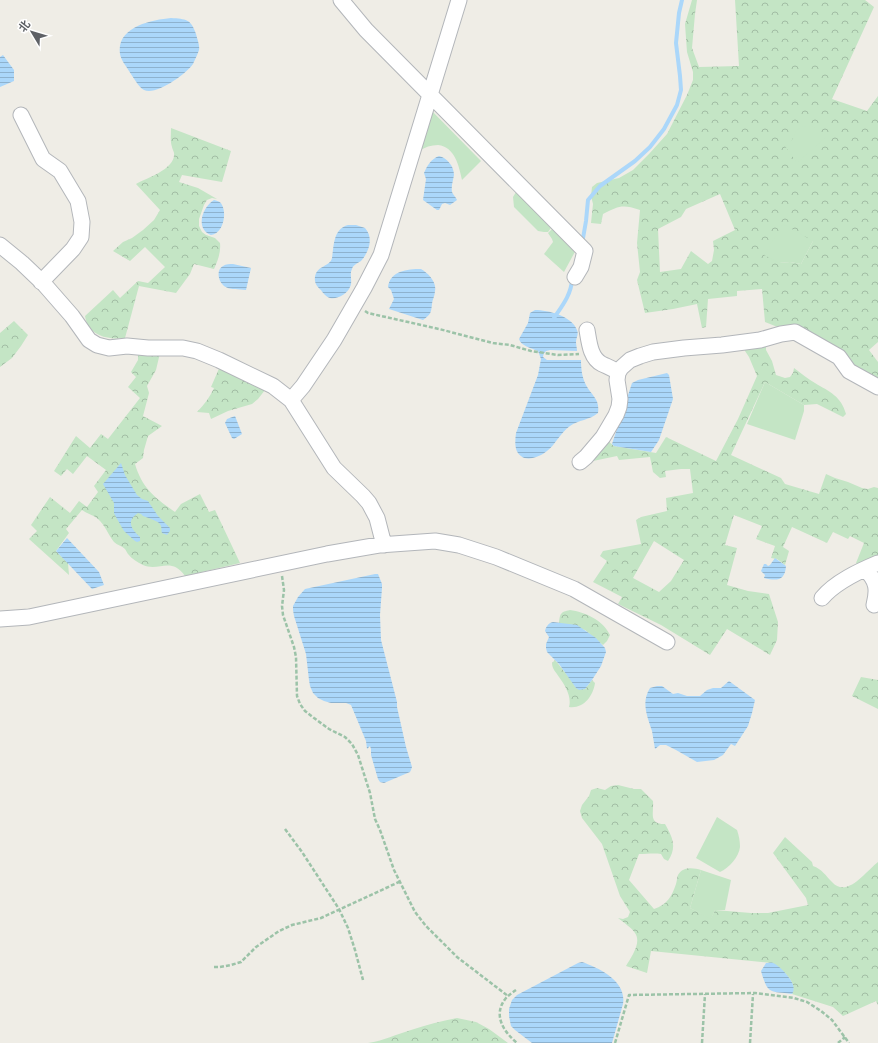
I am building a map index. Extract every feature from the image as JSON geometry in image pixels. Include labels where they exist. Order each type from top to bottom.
[{"type":"street","points":[[341,0],[366,30],[586,251],[581,267],[575,277]]},
{"type":"street","points":[[290,400],[303,386],[334,340],[381,255],[459,0]]},
{"type":"street","points":[[21,114],[43,159],[60,172],[78,201],[82,222],[81,237],[73,249],[41,282]]},
{"type":"street","points":[[0,244],[41,282],[72,316],[89,340],[97,345],[110,348],[127,346],[148,348],[183,348],[219,360],[273,386],[290,400],[334,468],[363,496],[369,504],[377,518],[384,545]]},
{"type":"street","points":[[587,330],[593,354],[597,360],[614,369],[618,373]]},
{"type":"street","points":[[580,462],[603,437],[616,415],[620,399],[617,380],[618,373],[630,360],[653,352],[760,340],[795,332],[840,357],[849,371],[878,387]]},
{"type":"street","points":[[0,619],[29,617],[327,554],[384,545],[435,542],[459,545],[574,589],[667,642]]},
{"type":"street","points":[[822,598],[837,584],[871,566],[872,577],[877,590],[874,605]]},
{"type":"path","points":[[355,304],[368,313],[493,343],[510,345],[531,352],[558,355],[593,354]]},
{"type":"path","points":[[278,564],[284,590],[282,606],[284,622],[294,647],[296,657],[297,696],[300,704],[305,711],[314,718],[345,737],[352,744],[358,755],[370,793],[375,819],[394,870],[415,912],[426,926],[457,957],[508,996]]},
{"type":"path","points":[[285,829],[302,852],[339,909],[348,928],[363,980]]},
{"type":"path","points":[[214,967],[241,962],[256,947],[292,925],[321,918],[400,882]]},
{"type":"path","points":[[516,990],[508,996],[501,1006],[500,1015],[503,1027],[509,1036],[517,1043]]},
{"type":"path","points":[[750,1043],[753,993]]},
{"type":"path","points":[[615,1043],[629,995],[753,993],[794,998],[808,1002],[832,1020],[849,1043]]},
{"type":"path","points":[[702,1043],[705,994]]},
{"type":"path","points":[[838,1043],[845,1038]]},
{"type":"green space","points":[[692,0],[697,0],[692,48],[699,67],[739,66],[735,0],[865,0],[874,7],[832,99],[867,111],[878,96],[878,342],[869,350],[878,362],[878,384],[780,328],[765,322],[762,289],[737,291],[737,296],[708,299],[706,327],[702,328],[697,304],[645,313],[637,280],[640,272],[637,243],[640,210],[629,207],[617,208],[603,214],[601,224],[591,223],[593,204],[591,196],[592,187],[597,183],[619,178],[633,170],[667,134],[687,95],[693,80],[693,72],[687,52],[685,24]],"holes":[[[720,194],[735,230],[713,241],[714,250],[712,261],[708,264],[691,251],[681,269],[660,272],[658,229],[681,217],[686,209]],[[813,241],[801,264],[790,262],[779,263]]]},
{"type":"green space","points":[[430,109],[481,161],[462,180],[455,158],[448,149],[435,145],[428,146],[419,151]]},
{"type":"green space","points":[[801,127],[814,127],[826,137],[797,163],[785,146],[793,138],[796,131]]},
{"type":"green space","points":[[171,128],[231,151],[222,182],[182,175],[179,182],[198,188],[217,199],[212,198],[207,200],[199,219],[199,226],[202,232],[215,238],[220,243],[218,259],[214,269],[194,264],[190,274],[176,293],[139,286],[125,338],[106,337],[94,332],[90,328],[85,316],[113,290],[120,298],[138,281],[148,283],[165,267],[145,247],[130,261],[113,251],[123,242],[132,238],[143,230],[154,220],[160,210],[136,184],[160,172],[170,164],[174,153],[171,142]]},
{"type":"green space","points":[[516,192],[551,228],[548,232],[538,231],[514,207],[513,197]]},
{"type":"green space","points":[[783,224],[813,241],[801,264],[790,262],[779,263],[764,255]]},
{"type":"green space","points":[[555,226],[577,248],[564,272],[544,254],[553,242],[548,233]]},
{"type":"green space","points":[[14,321],[28,335],[12,358],[0,367],[0,333]]},
{"type":"green space","points":[[766,342],[766,350],[772,361],[776,375],[785,378],[790,377],[794,368],[834,395],[841,403],[846,414],[843,417],[817,404],[804,405],[765,382],[731,455],[781,478],[785,484],[819,494],[826,474],[862,488],[878,488],[878,560],[860,567],[856,563],[864,543],[850,536],[848,539],[833,532],[827,543],[792,527],[783,547],[789,551],[785,565],[777,559],[771,558],[775,546],[756,539],[762,526],[734,515],[725,545],[737,548],[727,585],[748,591],[769,594],[778,622],[777,640],[770,655],[727,629],[710,655],[661,625],[618,604],[622,597],[593,582],[607,561],[600,556],[603,551],[641,544],[636,520],[641,517],[667,511],[666,498],[693,493],[690,469],[665,471],[666,477],[660,478],[653,472],[650,457],[619,460],[617,456],[593,461],[589,459],[607,440],[614,446],[656,453],[666,437],[716,461],[738,419],[757,376],[749,357],[741,345]],"holes":[[[654,541],[684,560],[671,581],[659,592],[633,578]]]},
{"type":"green space","points":[[138,351],[160,353],[156,370],[147,386],[149,393],[143,416],[162,426],[148,436],[143,458],[135,464],[141,480],[155,497],[175,512],[181,504],[200,494],[209,512],[215,510],[240,563],[185,576],[175,567],[149,567],[143,565],[133,559],[125,549],[114,542],[103,524],[95,516],[82,510],[66,529],[69,533],[56,551],[68,563],[69,575],[29,539],[37,531],[31,525],[50,497],[70,513],[79,501],[87,507],[98,492],[94,486],[106,470],[87,456],[73,474],[67,469],[61,476],[54,471],[76,436],[90,448],[101,434],[108,439],[140,398],[128,387],[136,377],[131,372],[138,360]]},
{"type":"green space","points":[[221,364],[265,390],[252,404],[228,411],[211,419],[209,413],[197,412],[207,401],[214,388],[211,387]]},
{"type":"green space","points":[[765,382],[804,405],[804,411],[795,440],[747,424]]},
{"type":"green space","points":[[570,610],[587,615],[603,625],[610,635],[607,641],[603,645],[585,630],[559,623],[561,614]]},
{"type":"green space","points":[[555,660],[576,688],[585,689],[592,680],[595,683],[590,697],[583,704],[569,707],[570,699],[567,691],[553,667],[552,663]]},
{"type":"green space","points":[[861,677],[878,680],[878,709],[852,696]]},
{"type":"green space","points":[[618,785],[641,789],[653,801],[654,820],[660,824],[665,824],[672,838],[673,847],[668,861],[664,859],[661,854],[639,854],[629,880],[654,909],[668,900],[671,896],[678,875],[683,870],[689,868],[701,870],[690,908],[711,918],[715,910],[768,913],[808,905],[806,898],[773,853],[785,837],[812,862],[813,866],[838,886],[850,886],[878,862],[878,1005],[876,1001],[843,1016],[833,1007],[792,994],[793,985],[791,980],[784,972],[772,963],[651,951],[647,973],[626,966],[637,945],[637,937],[632,929],[618,918],[623,919],[628,917],[630,912],[620,896],[602,844],[582,818],[580,811],[591,790],[597,788],[605,790],[611,786]]},
{"type":"green space","points":[[717,817],[737,830],[740,845],[736,858],[730,865],[720,872],[696,858]]},
{"type":"green space","points":[[701,870],[731,880],[725,910],[715,910],[711,919],[690,908]]},
{"type":"green space","points":[[457,1018],[476,1022],[489,1029],[508,1043],[368,1043],[445,1020]]},
{"type":"water","points":[[171,18],[187,21],[192,25],[196,34],[199,51],[193,64],[178,78],[156,90],[144,90],[122,61],[120,45],[123,37],[129,31],[145,23]]},
{"type":"water","points":[[3,55],[14,70],[14,81],[0,87],[0,57]]},
{"type":"water","points":[[439,156],[447,161],[453,169],[454,175],[452,192],[457,200],[450,205],[445,203],[442,204],[439,210],[437,210],[423,200],[426,179],[424,173],[430,163]]},
{"type":"water","points":[[214,200],[222,204],[224,218],[218,231],[211,235],[203,228],[202,218],[206,208]]},
{"type":"water","points":[[348,225],[356,225],[365,228],[368,232],[370,240],[369,245],[364,257],[351,271],[351,285],[349,289],[345,294],[339,297],[330,298],[327,297],[317,286],[315,277],[318,270],[331,261],[335,238],[339,230]]},
{"type":"water","points":[[233,264],[251,268],[246,290],[229,288],[224,286],[220,281],[219,270],[225,265]]},
{"type":"water","points":[[421,269],[435,284],[435,293],[429,315],[423,320],[389,309],[394,299],[391,290],[388,287],[392,277],[405,270]]},
{"type":"water","points":[[535,310],[546,311],[559,315],[574,325],[578,332],[576,342],[577,351],[550,350],[545,352],[543,357],[547,360],[581,360],[584,379],[586,385],[597,401],[598,413],[588,419],[573,424],[544,453],[534,458],[524,458],[516,449],[516,433],[538,375],[541,359],[538,351],[524,345],[519,339],[528,323],[530,313]]},
{"type":"water","points":[[667,373],[669,375],[673,399],[659,440],[651,452],[614,446],[612,444],[632,383],[638,380]]},
{"type":"water","points":[[235,416],[242,434],[234,439],[232,438],[225,423],[227,419]]},
{"type":"water","points":[[121,463],[125,475],[137,495],[148,501],[158,516],[170,528],[167,535],[162,533],[160,524],[138,513],[132,519],[131,525],[140,537],[140,541],[135,541],[124,531],[114,513],[114,503],[103,484]]},
{"type":"water","points":[[67,538],[99,572],[104,585],[92,589],[56,551]]},
{"type":"water","points":[[775,558],[786,566],[784,575],[780,579],[773,580],[764,578],[765,575],[761,571],[764,564],[768,566],[770,565]]},
{"type":"water","points":[[378,574],[382,584],[380,615],[381,640],[412,767],[410,772],[384,783],[380,782],[378,779],[370,746],[367,749],[366,741],[351,705],[346,703],[331,703],[324,701],[313,693],[310,686],[306,654],[293,610],[293,606],[298,597],[305,589]]},
{"type":"water","points":[[553,622],[577,625],[596,638],[605,648],[606,652],[601,666],[585,689],[579,690],[576,688],[559,664],[547,652],[546,644],[549,637],[545,631],[548,625]]},
{"type":"water","points":[[729,681],[755,700],[748,726],[735,746],[731,744],[723,755],[714,760],[697,762],[666,745],[660,745],[655,749],[645,704],[647,693],[650,688],[662,686],[673,694],[678,693],[687,696],[700,696],[707,690],[721,688]]},
{"type":"water","points":[[582,962],[603,972],[616,982],[621,989],[623,1004],[612,1043],[532,1043],[511,1026],[509,1009],[512,1000],[517,995]]},
{"type":"water","points":[[766,963],[776,964],[788,976],[793,986],[792,994],[774,992],[768,988],[761,971]]},
{"type":"waterway","points":[[582,244],[588,200],[600,186],[635,161],[650,147],[664,129],[677,105],[681,90],[676,43],[682,0]]},
{"type":"waterway","points":[[554,318],[568,295],[572,280]]}]
